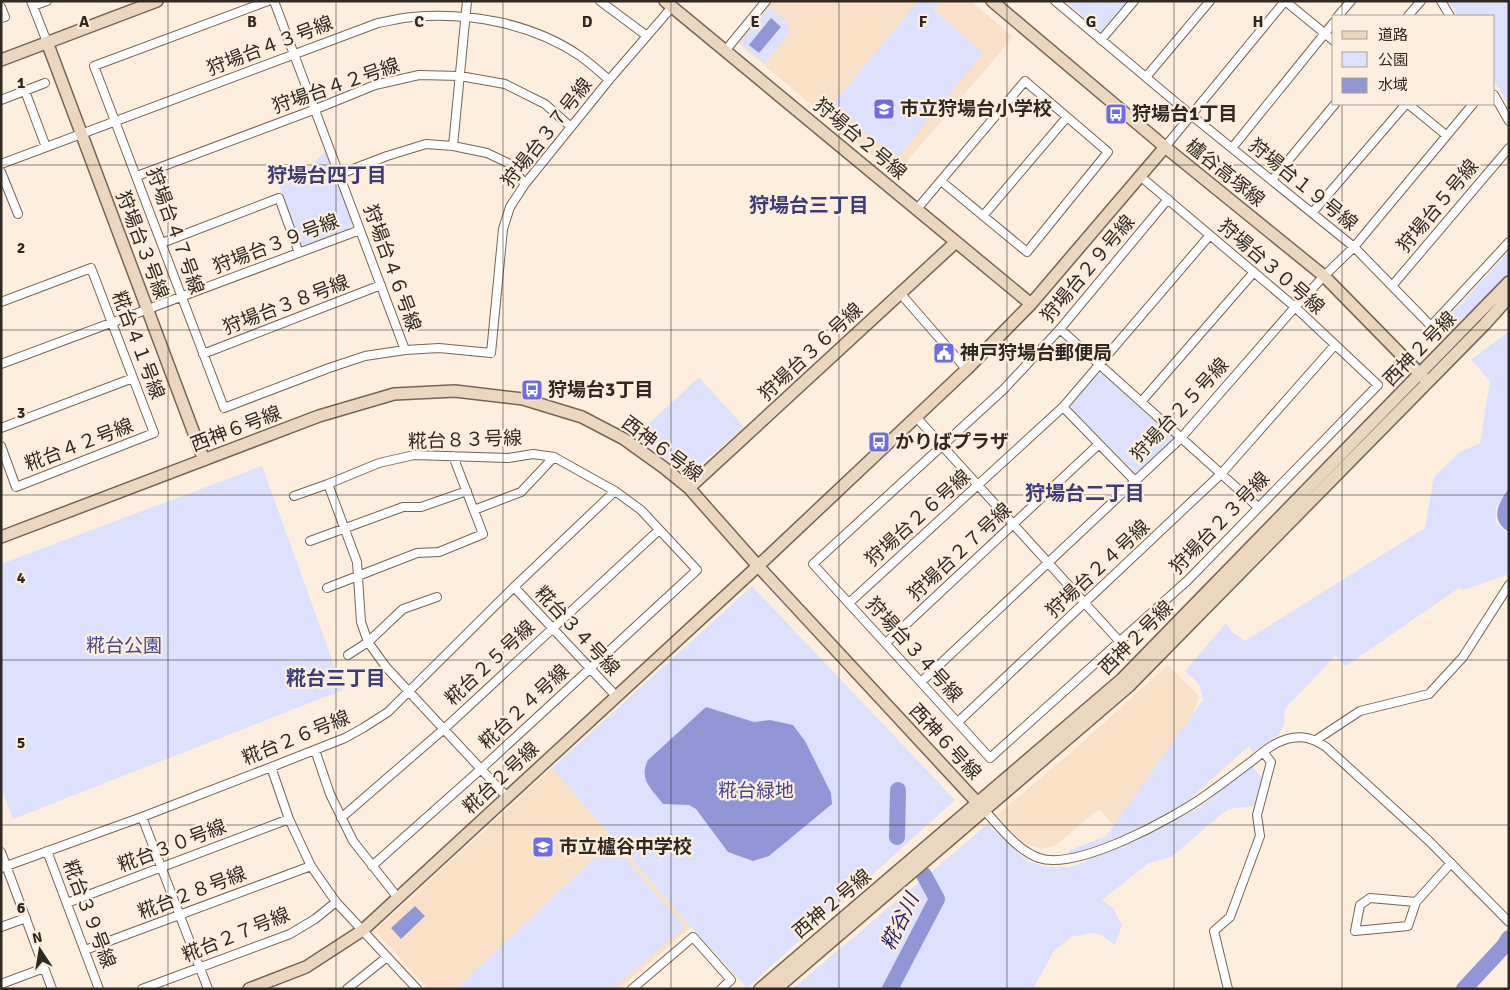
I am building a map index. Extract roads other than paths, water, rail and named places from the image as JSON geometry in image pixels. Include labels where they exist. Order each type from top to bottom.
[{"type":"street","points":[[47,1],[32,4],[47,42]]},
{"type":"street","points":[[1,60],[157,1]]},
{"type":"street","name":"狩場台４７号線","points":[[224,408],[94,66],[268,1]]},
{"type":"street","name":"狩場台４６号線","points":[[274,1],[405,350]]},
{"type":"street","points":[[453,146],[467,1]]},
{"type":"street","points":[[600,1],[647,36]]},
{"type":"street","points":[[726,51],[766,1]]},
{"type":"street","name":"櫨谷高塚線","points":[[992,1],[1324,276],[1424,378]]},
{"type":"street","name":"狩場台１９号線","points":[[1055,1],[1191,115],[1354,247],[1431,326],[1509,242]]},
{"type":"street","points":[[1101,40],[1134,1]]},
{"type":"street","points":[[1146,77],[1210,1]]},
{"type":"street","points":[[1165,146],[1285,1],[1332,40]]},
{"type":"street","points":[[1339,15],[1351,1]]},
{"type":"street","points":[[1409,15],[1421,1]]},
{"type":"street","points":[[1441,1],[1449,15]]},
{"type":"street","name":"狩場台３７号線","points":[[224,408],[365,356],[405,350],[439,348],[491,353],[503,229],[510,207],[525,184],[647,36],[669,4]]},
{"type":"street","name":"狩場台２号線","points":[[669,4],[1031,304]]},
{"type":"street","points":[[1,7],[5,17],[1,18]]},
{"type":"street","name":"狩場台４３号線","points":[[1,164],[378,23],[411,17],[465,17],[512,24],[555,41],[580,56],[609,80]]},
{"type":"street","points":[[1232,148],[1332,24]]},
{"type":"street","name":"狩場台３号線","points":[[47,42],[204,460]]},
{"type":"street","name":"狩場台４２号線","points":[[137,176],[316,110],[375,85],[419,75],[460,76],[505,84],[545,104],[571,127]]},
{"type":"street","points":[[917,209],[1025,81],[1108,152],[1027,252],[941,181]]},
{"type":"street","points":[[1,100],[46,83]]},
{"type":"street","points":[[25,91],[46,147]]},
{"type":"street","points":[[1495,98],[1509,121]]},
{"type":"street","points":[[1272,180],[1334,105]]},
{"type":"street","points":[[1312,213],[1406,105]]},
{"type":"street","points":[[1408,105],[1446,135]]},
{"type":"street","name":"狩場台２５号線","points":[[921,682],[1182,438],[1294,306],[1354,247],[1472,105]]},
{"type":"street","points":[[984,216],[1067,117]]},
{"type":"street","points":[[340,174],[426,144],[453,146],[487,153],[508,163],[525,184]]},
{"type":"street","name":"糀台２号線","points":[[249,989],[306,967],[363,930],[398,898],[758,566],[967,370],[1031,304],[1165,146]]},
{"type":"street","name":"狩場台５号線","points":[[1392,286],[1509,148]]},
{"type":"street","points":[[1,172],[18,214]]},
{"type":"street","name":"狩場台３０号線","points":[[1140,176],[1294,306],[1378,386]]},
{"type":"street","points":[[1,196],[10,193]]},
{"type":"street","points":[[162,243],[279,198],[299,253]]},
{"type":"street","name":"狩場台２９号線","points":[[814,564],[1003,390],[1060,329],[1168,199]]},
{"type":"street","name":"狩場台３９号線","points":[[1,364],[360,230]]},
{"type":"street","name":"狩場台２６号線","points":[[849,603],[1063,407],[1210,235]]},
{"type":"street","name":"狩場台３６号線","points":[[688,488],[956,242]]},
{"type":"street","name":"糀台４１号線","points":[[1,302],[91,268],[154,433]]},
{"type":"street","points":[[1141,402],[1254,272]]},
{"type":"street","name":"西神２号線","points":[[760,989],[1129,686],[1424,378],[1509,282]]},
{"type":"street","name":"狩場台３８号線","points":[[203,354],[381,285]]},
{"type":"street","points":[[900,293],[967,370]]},
{"type":"street","name":"西神２号線","points":[[1424,378],[1485,324],[1509,297]]},
{"type":"street","points":[[1060,329],[1258,507]]},
{"type":"street","name":"狩場台２４号線","points":[[958,722],[1221,474],[1335,345]]},
{"type":"street","points":[[1,428],[133,378]]},
{"type":"street","name":"狩場台２３号線","points":[[990,758],[1188,580],[1378,386]]},
{"type":"street","name":"西神６号線","points":[[1,537],[319,416],[394,394],[456,392],[523,399],[582,418],[624,440],[663,467],[688,488],[981,807]]},
{"type":"street","points":[[1063,407],[1136,482]]},
{"type":"street","points":[[917,418],[1120,642]]},
{"type":"street","name":"糀台４２号線","points":[[1,446],[16,487],[154,433]]},
{"type":"street","name":"狩場台２７号線","points":[[886,643],[1099,444]]},
{"type":"street","name":"糀台８３号線","points":[[294,496],[379,463],[414,455],[508,458],[533,454],[554,457],[588,474],[641,510],[697,570]]},
{"type":"street","points":[[327,588],[417,553],[440,552],[482,534],[453,456]]},
{"type":"street","points":[[474,510],[521,492],[554,457]]},
{"type":"street","points":[[328,484],[357,562],[361,622],[368,642],[386,667],[507,797]]},
{"type":"street","points":[[310,541],[403,507],[422,507],[467,491]]},
{"type":"street","name":"糀台２６号線","points":[[4,867],[142,817],[345,738],[363,728],[388,712],[514,587],[615,491]]},
{"type":"street","name":"糀台２５号線","points":[[341,818],[444,729],[659,530]]},
{"type":"street","name":"狩場台３４号線","points":[[814,564],[990,758]]},
{"type":"street","name":"糀台２４号線","points":[[372,866],[481,769],[697,570]]},
{"type":"street","points":[[1316,740],[1360,711],[1429,694],[1462,658],[1509,585]]},
{"type":"street","name":"糀台３４号線","points":[[514,587],[616,696]]},
{"type":"street","points":[[348,655],[368,642],[402,609],[437,597]]},
{"type":"street","points":[[981,807],[1019,846],[1040,858],[1064,860],[1100,851],[1169,818],[1205,796],[1272,746],[1287,739],[1302,736],[1316,740],[1326,747],[1429,841],[1507,920]]},
{"type":"street","points":[[315,750],[330,794],[353,841],[398,898]]},
{"type":"street","points":[[1228,989],[1214,931],[1230,917],[1260,836],[1257,815],[1271,762],[1263,752]]},
{"type":"street","points":[[271,767],[289,819],[311,866],[336,902],[417,989]]},
{"type":"street","name":"西神２号線","points":[[776,989],[981,807]]},
{"type":"street","points":[[142,817],[208,989]]},
{"type":"street","name":"糀台３０号線","points":[[67,903],[289,819]]},
{"type":"street","name":"糀台３９号線","points":[[47,851],[100,989]]},
{"type":"street","points":[[1,852],[4,867],[26,918],[52,989]]},
{"type":"street","points":[[1416,902],[1370,898],[1360,905],[1355,931],[1408,926],[1416,902],[1451,863]]},
{"type":"street","name":"糀台２８号線","points":[[85,950],[311,866]]},
{"type":"street","name":"糀台２７号線","points":[[142,989],[290,934],[315,919],[336,902]]},
{"type":"street","points":[[1,927],[26,918]]},
{"type":"street","points":[[632,989],[693,937],[731,980],[721,989]]},
{"type":"street","points":[[347,989],[387,957]]},
{"type":"street","points":[[1,984],[44,968]]},
{"type":"water","points":[[771,18],[781,27],[759,53],[749,45]]},
{"type":"water","points":[[1509,488],[1509,532],[1499,522],[1497,511]]},
{"type":"water","points":[[706,707],[754,722],[770,720],[793,725],[805,741],[831,793],[832,804],[769,856],[753,861],[728,852],[696,809],[689,805],[663,804],[645,779],[645,767],[648,760]]},
{"type":"water","points":[[415,906],[425,916],[401,939],[391,928]]},
{"type":"waterway","name":"糀谷川","points":[[897,837],[898,790]]},
{"type":"waterway","name":"糀谷川","points":[[890,989],[937,899],[924,875]]},
{"type":"waterway","points":[[1464,989],[1504,946],[1509,938]]},
{"type":"place","name":"市立狩場台小学校","points":[[884,109]]},
{"type":"place","name":"狩場台1丁目","points":[[1116,114]]},
{"type":"place","name":"神戸狩場台郵便局","points":[[944,353]]},
{"type":"place","name":"狩場台3丁目","points":[[532,390]]},
{"type":"place","name":"かりばプラザ","points":[[879,442]]},
{"type":"place","name":"市立櫨谷中学校","points":[[543,847]]},
{"type":"district","name":"狩場台四丁目","points":[[327,175]]},
{"type":"district","name":"狩場台三丁目","points":[[809,205]]},
{"type":"district","name":"狩場台二丁目","points":[[1085,493]]},
{"type":"district","name":"糀台三丁目","points":[[336,678]]},
{"type":"park label","name":"糀台公園","points":[[124,646]]},
{"type":"park label","name":"糀台緑地","points":[[756,791]]}]
